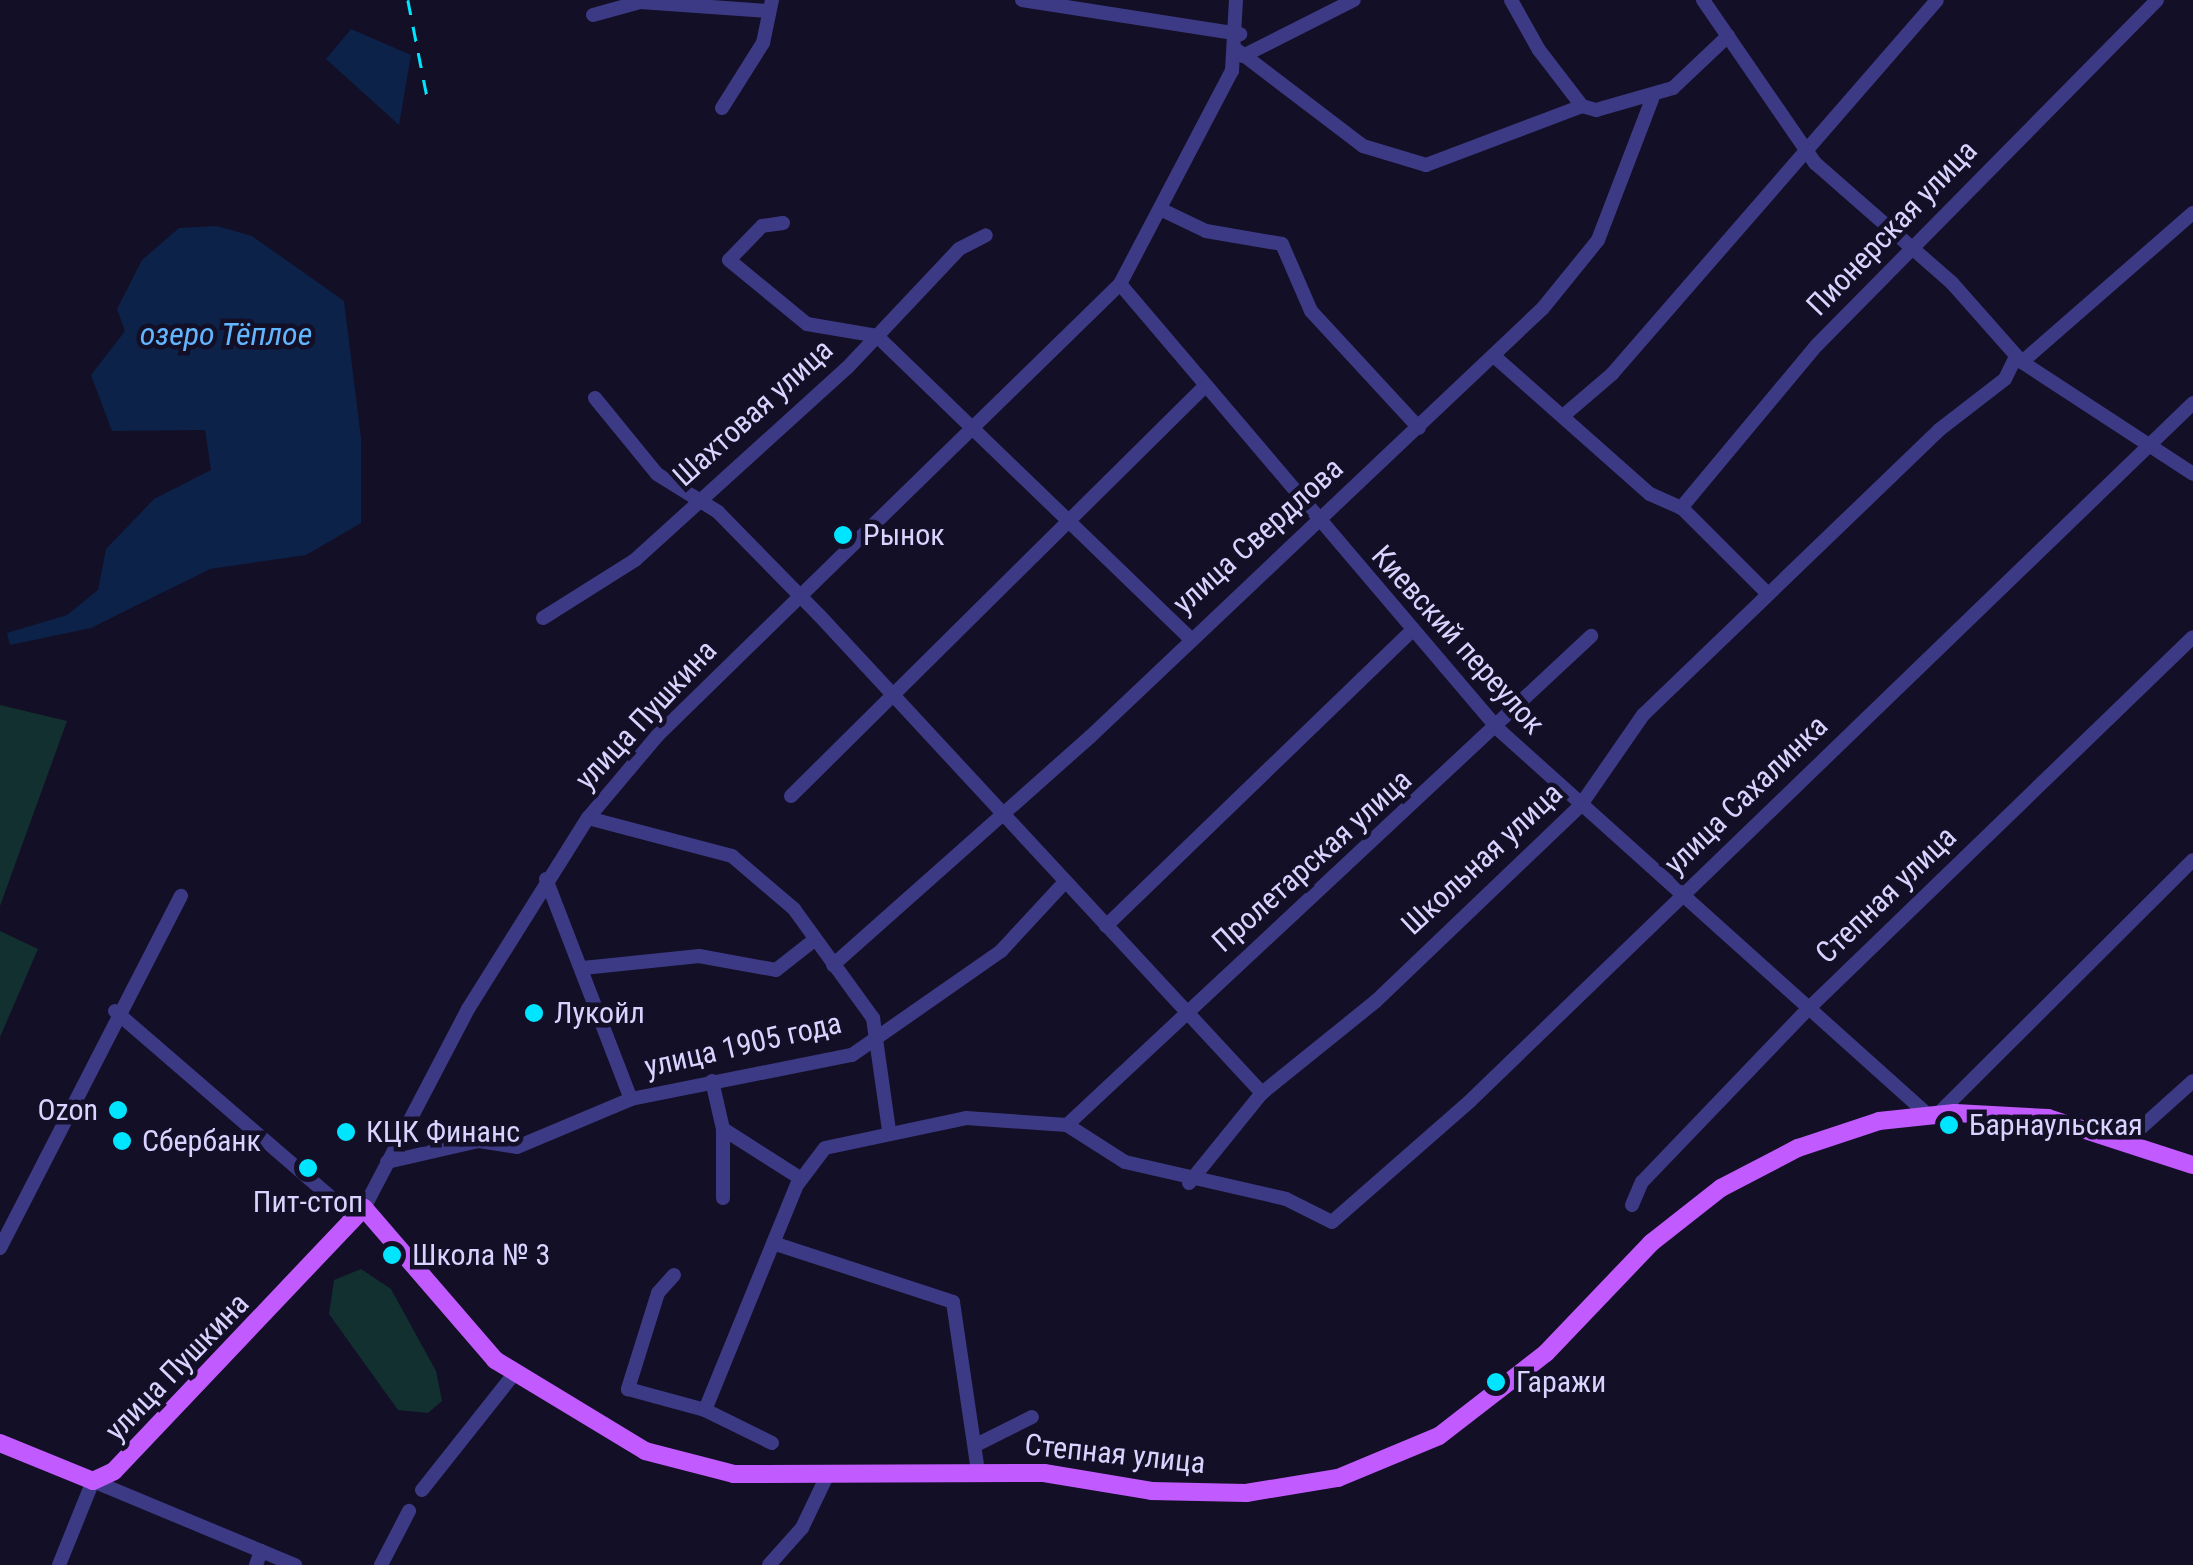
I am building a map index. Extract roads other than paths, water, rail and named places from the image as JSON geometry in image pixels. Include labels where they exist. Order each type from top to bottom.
[{"type":"main road","name":"Степная улица","points":[[359,1213],[514,1374],[645,1450],[734,1474],[826,1478],[978,1471],[1227,1492],[1338,1478],[1440,1436],[1504,1390],[1651,1243],[1722,1188],[1798,1148],[1933,1115],[2048,1118],[2193,1165]]},
{"type":"main road","name":"улица Пушкина","points":[[93,1481],[144,1444],[359,1213]]},
{"type":"main road","points":[[0,1443],[93,1481]]},
{"type":"street","points":[[1022,0],[1240,34]]},
{"type":"street","name":"улица Пушкина","points":[[359,1213],[546,879],[588,818],[798,597],[1120,284],[1240,53],[1236,0]]},
{"type":"street","points":[[1354,0],[1240,53],[1362,146],[1411,162],[1511,140],[1582,106],[1620,110],[1652,100],[1728,36]]},
{"type":"street","points":[[1511,0],[1582,106]]},
{"type":"street","points":[[1703,0],[1805,143],[1815,163],[1910,249],[2019,359],[2193,474]]},
{"type":"street","points":[[1563,416],[1612,374],[1789,174],[1805,143],[1937,0]]},
{"type":"street","name":"Пионерская улица","points":[[1681,508],[1910,249],[2158,0]]},
{"type":"street","points":[[593,15],[640,2],[770,6],[763,43],[722,108]]},
{"type":"street","name":"улица Свердлова","points":[[834,965],[1495,356],[1598,240],[1652,100]]},
{"type":"street","points":[[1160,208],[1206,231],[1282,244],[1311,311],[1418,428]]},
{"type":"street","name":"Школьная улица","points":[[1189,1184],[1262,1093],[1376,1001],[1580,806],[1618,742],[1767,593],[2004,379],[2019,359],[2193,212]]},
{"type":"street","points":[[783,223],[762,226],[729,260],[807,324],[876,336],[1188,636]]},
{"type":"street","name":"Шахтовая улица","points":[[544,618],[635,560],[876,336],[959,249],[986,235]]},
{"type":"street","name":"Киевский переулок","points":[[1120,284],[1316,524],[1498,729],[1678,898],[1806,1011],[1933,1115]]},
{"type":"street","points":[[1495,356],[1650,494],[1681,508],[1767,593]]},
{"type":"street","points":[[790,796],[1204,387]]},
{"type":"street","points":[[595,398],[658,474],[696,500],[798,597],[1262,1093]]},
{"type":"street","name":"улица Сахалинка","points":[[1189,1184],[1286,1200],[1332,1222],[1678,898],[2193,402]]},
{"type":"street","points":[[1106,926],[1411,631]]},
{"type":"street","name":"Пролетарская улица","points":[[1067,1125],[1498,729],[1591,636]]},
{"type":"street","name":"Степная улица","points":[[1632,1205],[1642,1182],[1806,1011],[2193,637]]},
{"type":"street","points":[[588,818],[732,856],[794,909],[813,941],[874,1018],[889,1131]]},
{"type":"street","points":[[1933,1115],[2193,860]]},
{"type":"street","points":[[546,879],[631,1099]]},
{"type":"street","name":"улица 1905 года","points":[[387,1162],[457,1144],[517,1147],[561,1136],[631,1099],[852,1055],[874,1034],[1001,951],[1064,882]]},
{"type":"street","points":[[0,1248],[115,1011],[181,896]]},
{"type":"street","points":[[583,968],[699,956],[776,970],[813,941]]},
{"type":"street","points":[[115,1011],[359,1213]]},
{"type":"street","points":[[712,1081],[722,1128],[723,1198]]},
{"type":"street","points":[[2125,1142],[2193,1081]]},
{"type":"street","points":[[705,1410],[745,1300],[779,1245],[798,1182],[825,1148],[889,1131],[966,1118],[1067,1125],[1125,1162],[1189,1184]]},
{"type":"street","points":[[722,1128],[798,1182]]},
{"type":"street","points":[[779,1245],[953,1302],[964,1406],[980,1444],[978,1471]]},
{"type":"street","points":[[674,1275],[658,1293],[628,1389],[705,1410],[772,1443]]},
{"type":"street","points":[[422,1490],[514,1374]]},
{"type":"street","points":[[980,1444],[1032,1418]]},
{"type":"street","points":[[769,1565],[802,1528],[826,1478]]},
{"type":"street","points":[[59,1565],[93,1481],[258,1558],[295,1565]]},
{"type":"street","points":[[381,1565],[409,1511]]},
{"type":"water","points":[[351,29],[411,55],[399,125],[326,59]]},
{"type":"water","name":"озеро Тёплое","points":[[217,226],[252,236],[344,301],[361,438],[361,523],[306,555],[210,569],[91,628],[10,645],[7,633],[67,615],[98,590],[106,549],[154,499],[211,470],[205,430],[112,431],[91,375],[125,331],[117,309],[142,260],[179,228]]},
{"type":"railway","points":[[408,0],[428,101]]},
{"type":"place","name":"Рынок","points":[[843,535]]},
{"type":"place","name":"Лукойл","points":[[534,1013]]},
{"type":"place","name":"Ozon","points":[[118,1110]]},
{"type":"place","name":"Барнаульская","points":[[1949,1125]]},
{"type":"place","name":"КЦК Финанс","points":[[346,1132]]},
{"type":"place","name":"Сбербанк","points":[[122,1141]]},
{"type":"place","name":"Пит-стоп","points":[[308,1168]]},
{"type":"place","name":"Школа № 3","points":[[392,1255]]},
{"type":"place","name":"Гаражи","points":[[1496,1382]]}]
